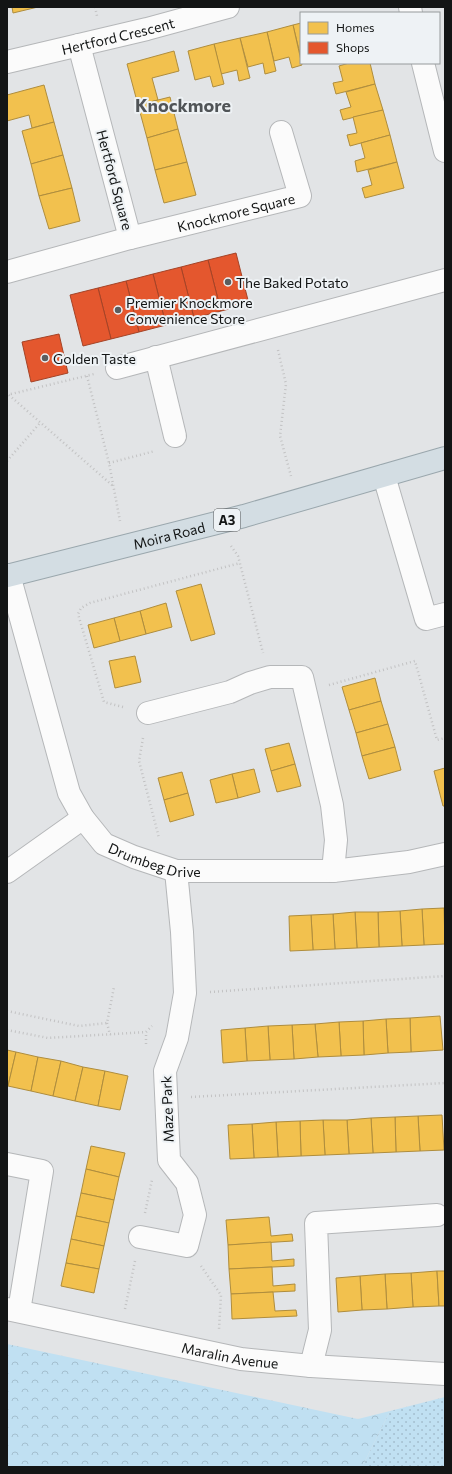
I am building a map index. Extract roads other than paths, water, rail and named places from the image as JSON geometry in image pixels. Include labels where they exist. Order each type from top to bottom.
[{"type":"highway","name":"Moira Road","points":[[8,576],[232,519],[445,458]]},
{"type":"street","name":"Hertford Crescent","points":[[7,62],[228,7]]},
{"type":"street","name":"Hertford Square","points":[[7,272],[130,238],[79,45]]},
{"type":"street","points":[[423,64],[445,151]]},
{"type":"street","name":"Knockmore Square","points":[[130,238],[300,196],[281,132]]},
{"type":"street","points":[[117,368],[445,280]]},
{"type":"street","points":[[156,357],[175,436]]},
{"type":"street","points":[[384,476],[426,619],[445,614]]},
{"type":"street","name":"Drumbeg Drive","points":[[8,576],[69,793],[83,818],[104,844],[134,857],[166,868],[332,870],[409,862],[445,854]]},
{"type":"street","points":[[148,713],[230,692],[250,683],[270,677],[302,677],[332,805],[336,840],[332,870]]},
{"type":"street","points":[[7,872],[83,818]]},
{"type":"street","name":"Maze Park","points":[[140,1237],[187,1246],[195,1215],[187,1183],[169,1160],[165,1071],[177,1038],[185,993],[182,932],[166,868]]},
{"type":"street","name":"Maralin Avenue","points":[[7,1164],[42,1171],[13,1310],[241,1359],[311,1366],[445,1374]]},
{"type":"street","points":[[311,1366],[320,1330],[316,1223],[437,1214]]},
{"type":"place","name":"The Baked Potato","points":[[228,282]]},
{"type":"place","name":"Premier Knockmore Convenience Store","points":[[118,310]]},
{"type":"place","name":"Golden Taste","points":[[45,358]]},
{"type":"district","name":"Knockmore","points":[[183,105]]}]
